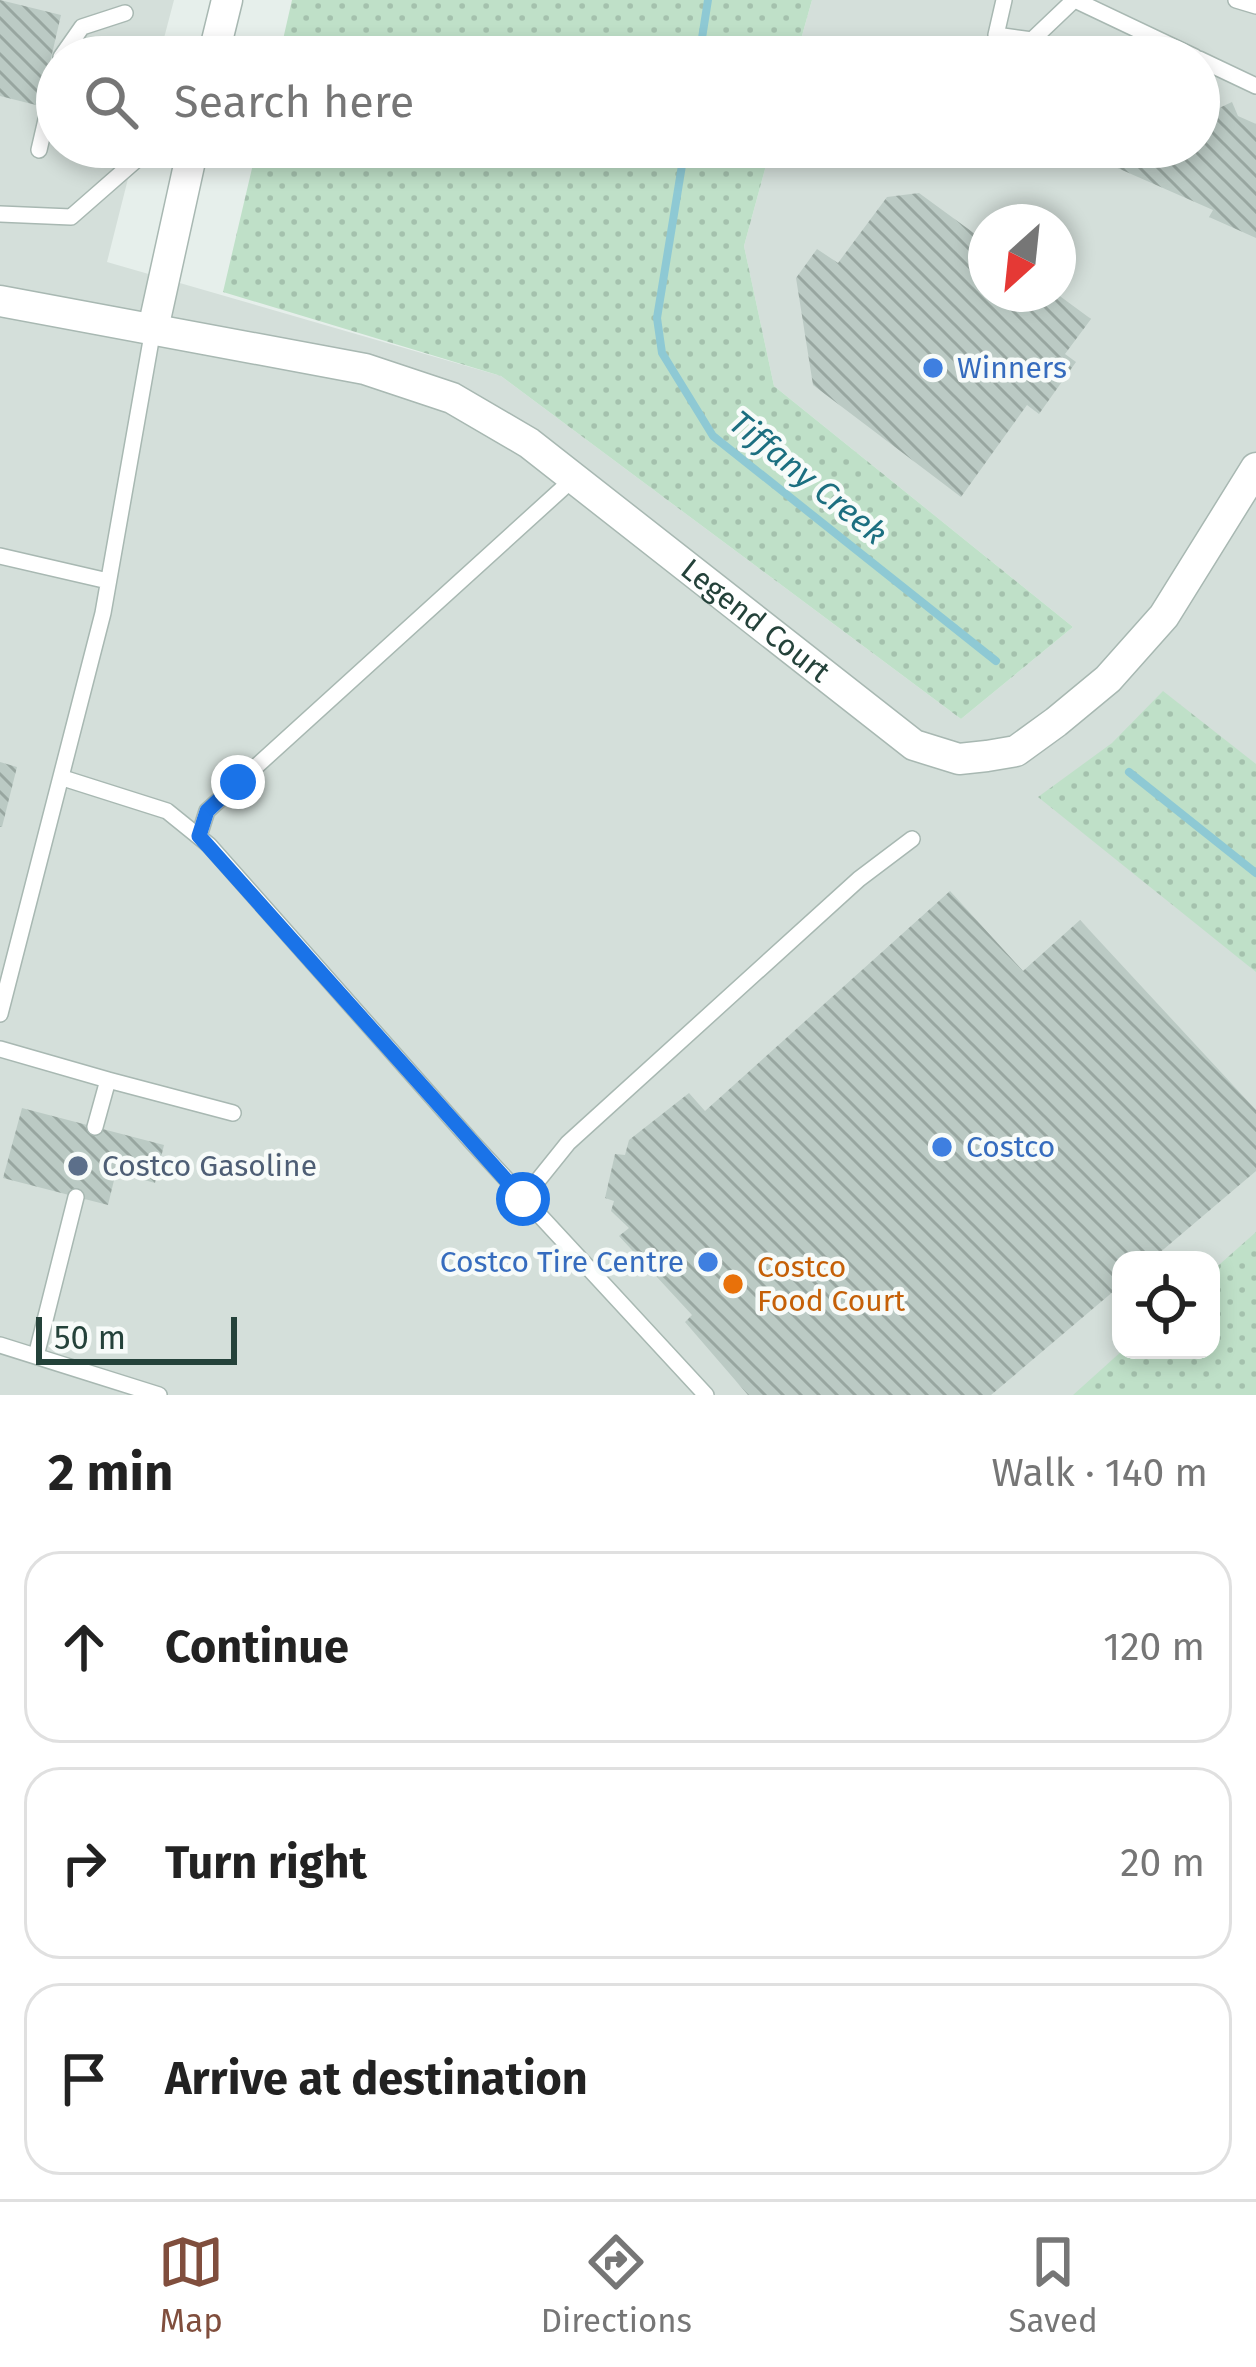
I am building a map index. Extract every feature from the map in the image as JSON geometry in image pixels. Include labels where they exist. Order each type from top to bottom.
[{"type":"street","points":[[218,36],[227,0]]},
{"type":"street","points":[[153,329],[188,168]]},
{"type":"street","name":"Legend Court","points":[[0,301],[365,369],[452,398],[529,442],[914,746],[959,759],[1016,751],[1108,679],[1164,616],[1256,468]]},
{"type":"lane","points":[[1004,0],[996,34],[1008,36]]},
{"type":"lane","points":[[1036,36],[1075,0],[1151,36]]},
{"type":"lane","points":[[1236,0],[1256,6]]},
{"type":"lane","points":[[76,36],[82,27],[125,13]]},
{"type":"lane","points":[[1220,69],[1256,86]]},
{"type":"lane","points":[[0,214],[71,217],[127,168]]},
{"type":"lane","points":[[0,1014],[63,778],[108,581],[153,329]]},
{"type":"lane","points":[[199,836],[207,811],[574,478]]},
{"type":"lane","points":[[0,556],[108,581]]},
{"type":"lane","points":[[63,778],[167,811],[199,836],[523,1199],[706,1395]]},
{"type":"lane","points":[[523,1199],[568,1143],[859,879],[912,839]]},
{"type":"lane","points":[[0,1049],[233,1113]]},
{"type":"lane","points":[[95,1127],[108,1080]]},
{"type":"lane","points":[[36,1356],[76,1197]]},
{"type":"lane","points":[[0,1345],[159,1395]]},
{"type":"shaded area","points":[[0,0],[174,0],[165,36],[36,36],[36,168],[131,168],[107,262],[501,376],[961,719],[1073,627],[774,386],[744,246],[765,168],[1220,168],[1220,36],[802,36],[812,0],[1256,0],[1256,1395],[0,1395]]},
{"type":"green space","points":[[292,0],[812,0],[802,36],[284,36]]},
{"type":"green space","points":[[252,168],[765,168],[744,246],[774,386],[1073,627],[961,719],[501,376],[223,292]]},
{"type":"green space","points":[[1163,691],[1256,764],[1256,972],[1038,797],[1112,743]]},
{"type":"green space","points":[[1256,1232],[1256,1395],[1073,1395],[1113,1359],[1220,1359],[1220,1264]]},
{"type":"building","points":[[0,0],[61,15],[56,36],[36,36],[36,105],[0,96]]},
{"type":"building","points":[[1232,102],[1238,116],[1256,124],[1256,238],[1209,217],[1213,210],[1117,168],[1220,168],[1220,108]]},
{"type":"building","points":[[919,193],[968,229],[968,312],[1076,312],[1076,308],[1091,319],[1065,354],[1076,362],[1039,414],[1027,405],[961,497],[813,385],[796,278],[817,249],[838,263],[887,197]]},
{"type":"building","points":[[0,762],[17,767],[2,827],[0,827]]},
{"type":"building","name":"Costco","points":[[950,891],[1023,971],[1080,920],[1256,1110],[1256,1171],[1162,1251],[1112,1251],[1112,1293],[991,1395],[748,1395],[685,1322],[692,1315],[619,1236],[629,1228],[611,1211],[614,1201],[605,1198],[615,1154],[625,1155],[629,1140],[689,1093],[705,1111]]},
{"type":"building","points":[[22,1108],[164,1145],[155,1183],[116,1172],[108,1205],[3,1178]]},
{"type":"waterway","name":"Tiffany Creek","points":[[702,36],[708,0]]},
{"type":"waterway","name":"Tiffany Creek","points":[[682,168],[657,318],[662,353],[713,436],[996,661]]},
{"type":"waterway","name":"Tiffany Creek","points":[[1129,772],[1256,873]]},
{"type":"place","name":"Winners","points":[[933,368]]},
{"type":"place","name":"Costco","points":[[942,1147]]},
{"type":"place","name":"Costco Gasoline","points":[[78,1166]]},
{"type":"place","name":"Costco Tire Centre","points":[[708,1262]]},
{"type":"place","name":"Costco Food Court","points":[[733,1284]]},
{"type":"route","points":[[238,782],[207,811],[199,836],[523,1199]]}]
